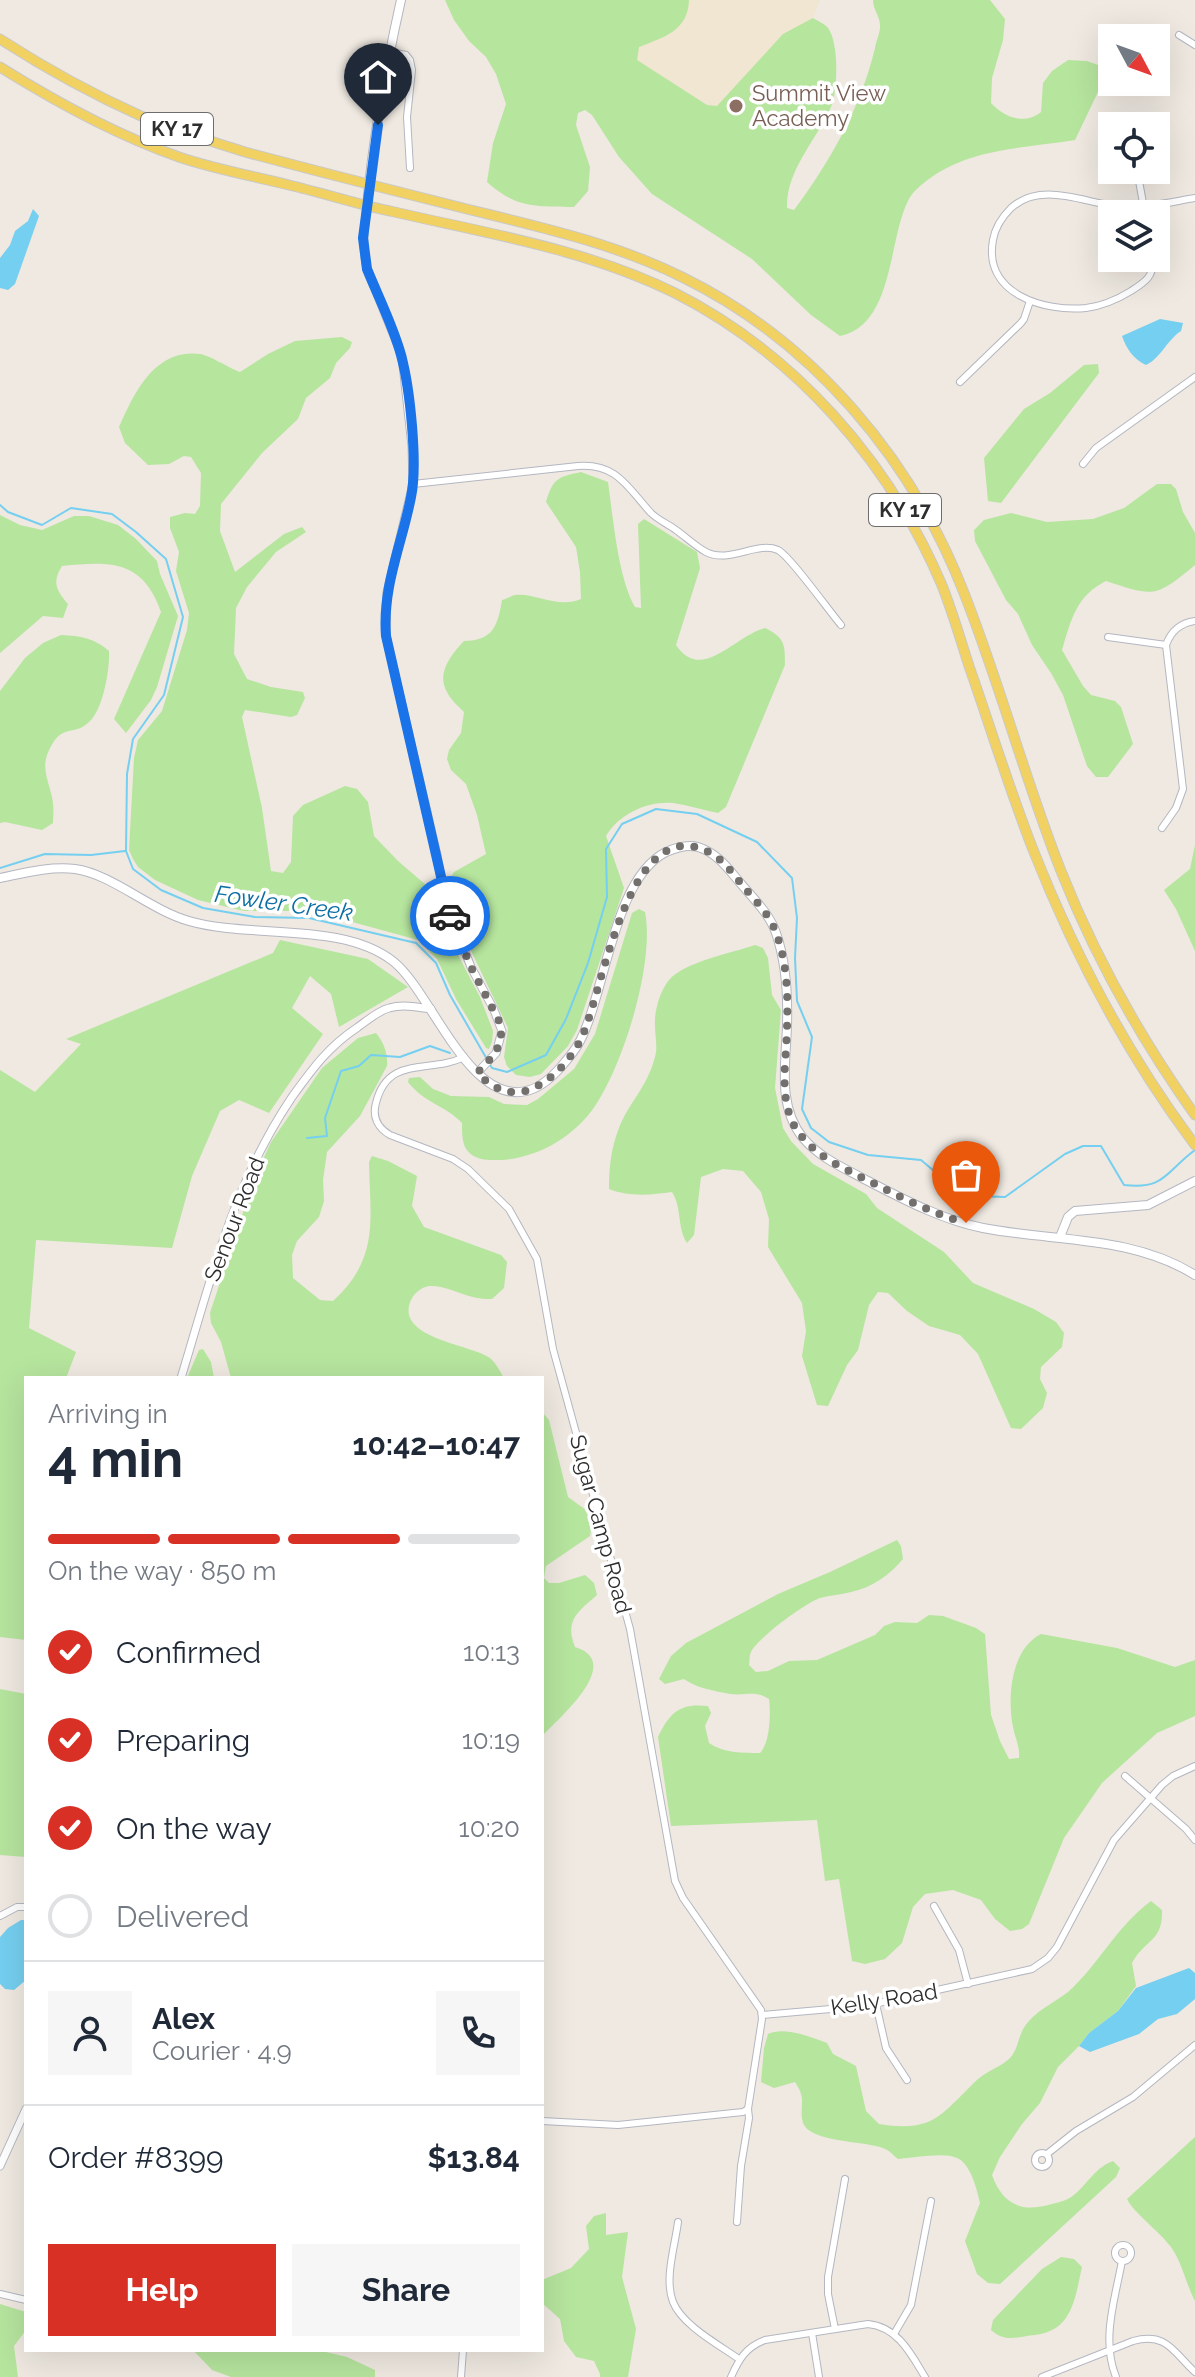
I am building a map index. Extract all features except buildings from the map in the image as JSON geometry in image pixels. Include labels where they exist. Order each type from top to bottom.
[{"type":"main road","points":[[367,206],[401,0]]},
{"type":"main road","name":"KY 17","points":[[0,39],[91,92],[143,117],[245,152],[598,243],[649,262],[735,306],[800,357],[849,405],[908,480],[942,543],[964,593],[1062,874],[1083,923],[1128,1012],[1195,1115]]},
{"type":"main road","name":"KY 17","points":[[0,67],[67,106],[180,157],[367,206],[556,249],[646,280],[701,308],[759,346],[817,397],[860,445],[900,503],[942,585],[1030,842],[1067,932],[1105,1006],[1159,1096],[1195,1145]]},
{"type":"main road","points":[[0,878],[49,869],[80,869],[102,877],[151,905],[195,923],[364,945],[400,967],[464,1057],[489,1085],[515,1092],[543,1084],[580,1040],[624,906],[640,878],[657,857],[670,850],[698,847],[717,857],[727,867],[775,930],[782,953],[787,993],[786,1100],[795,1126],[811,1147],[893,1193],[950,1219],[982,1228],[1126,1246],[1164,1258],[1195,1275]]},
{"type":"main road","points":[[1060,1237],[1065,1221],[1075,1211],[1148,1205],[1195,1181]]},
{"type":"street","points":[[1179,35],[1195,45]]},
{"type":"street","points":[[390,52],[406,55],[412,70],[407,117],[410,168]]},
{"type":"street","points":[[1098,203],[1043,194],[1024,199],[1014,206],[1000,220],[992,249],[997,271],[1008,288],[1030,301],[1057,308],[1089,308],[1129,292],[1152,272]]},
{"type":"street","points":[[1170,204],[1195,198]]},
{"type":"street","points":[[367,206],[363,238],[367,269],[402,356],[410,411],[413,484],[387,592],[386,636],[446,904],[471,967],[502,1031],[496,1053],[477,1073]]},
{"type":"street","points":[[960,382],[1021,323],[1030,301]]},
{"type":"street","points":[[1083,464],[1096,448],[1195,377]]},
{"type":"street","points":[[413,484],[581,465],[600,467],[634,490],[656,518],[704,551],[722,556],[769,549],[778,551],[795,567],[841,625]]},
{"type":"street","points":[[1162,828],[1176,808],[1183,789],[1166,645],[1175,629],[1186,622],[1195,621]]},
{"type":"street","points":[[1108,637],[1166,645]]},
{"type":"street","name":"Senour Road","points":[[182,1376],[234,1206],[258,1153],[301,1085],[330,1048],[379,1013],[400,1006],[431,1009]]},
{"type":"street","name":"Sugar Camp Road","points":[[464,1057],[448,1064],[401,1070],[381,1088],[374,1110],[376,1120],[382,1131],[453,1159],[477,1177],[516,1220],[537,1259],[553,1349],[630,1629],[675,1881],[683,1898],[759,2005],[762,2015]]},
{"type":"street","name":"Kelly Road","points":[[762,2015],[876,2004],[1005,1976],[1043,1963],[1057,1947],[1110,1846],[1173,1776],[1195,1766]]},
{"type":"street","points":[[1125,1776],[1195,1840]]},
{"type":"street","points":[[934,1906],[959,1950],[968,1984]]},
{"type":"street","points":[[0,1916],[17,1907],[24,1907]]},
{"type":"street","points":[[876,2004],[886,2048],[907,2080]]},
{"type":"street","points":[[737,2222],[738,2190],[762,2015]]},
{"type":"street","points":[[1047,2154],[1076,2131],[1133,2097],[1195,2045]]},
{"type":"street","points":[[544,2121],[618,2125],[748,2109]]},
{"type":"street","points":[[0,2166],[24,2113]]},
{"type":"street","points":[[835,2329],[828,2277],[845,2179]]},
{"type":"street","points":[[894,2334],[911,2305],[931,2201]]},
{"type":"street","points":[[678,2222],[670,2279],[674,2304],[689,2323],[739,2359]]},
{"type":"street","points":[[1116,2377],[1109,2351],[1122,2261]]},
{"type":"street","points":[[0,2294],[24,2300]]},
{"type":"street","points":[[731,2377],[739,2359],[750,2347],[765,2340],[868,2324],[894,2334],[925,2377]]},
{"type":"street","points":[[812,2333],[819,2377]]},
{"type":"street","points":[[1042,2377],[1133,2341],[1156,2338],[1169,2344],[1195,2372]]},
{"type":"street","points":[[461,2377],[463,2352]]},
{"type":"shaded area","name":"Summit View Academy","points":[[610,0],[820,0],[761,151],[625,62]]},
{"type":"green space","points":[[445,0],[689,0],[688,11],[679,26],[666,36],[639,47],[637,60],[707,105],[717,106],[783,34],[813,18],[828,28],[832,35],[835,90],[825,120],[791,181],[787,208],[794,210],[832,153],[862,91],[880,30],[873,0],[990,0],[1005,19],[1003,40],[992,78],[991,103],[1002,113],[1022,119],[1041,112],[1043,83],[1052,71],[1068,60],[1098,65],[1098,92],[1075,140],[980,155],[945,169],[917,189],[909,198],[902,218],[880,299],[871,316],[858,329],[840,336],[811,315],[752,259],[652,194],[619,157],[592,115],[585,110],[578,113],[576,125],[590,167],[588,191],[574,207],[518,202],[487,182],[493,143],[506,104],[496,74],[486,57],[454,20]]},
{"type":"green space","points":[[342,337],[352,342],[336,363],[330,378],[306,398],[298,419],[262,453],[221,504],[220,531],[235,572],[284,534],[302,527],[306,532],[276,552],[247,587],[236,608],[234,654],[247,679],[303,692],[305,698],[297,715],[291,717],[245,710],[242,717],[262,808],[271,871],[283,873],[291,862],[293,816],[303,805],[345,786],[357,789],[368,802],[374,836],[426,885],[480,997],[493,1031],[489,1049],[456,999],[437,959],[418,940],[312,911],[244,911],[198,900],[155,880],[138,867],[129,850],[134,758],[138,740],[162,711],[187,630],[189,613],[176,571],[179,552],[170,528],[170,517],[195,514],[200,506],[201,473],[191,457],[184,456],[169,464],[148,465],[125,443],[119,427],[139,387],[159,365],[170,358],[200,354],[240,372],[295,341]]},
{"type":"green space","points":[[1098,364],[1099,373],[1001,503],[988,501],[984,458],[1024,409],[1050,393],[1084,365]]},
{"type":"green space","points":[[581,472],[608,482],[620,564],[635,607],[641,608],[638,524],[644,519],[697,552],[700,568],[676,645],[686,656],[696,660],[707,659],[765,628],[782,642],[785,665],[726,807],[718,813],[673,803],[653,804],[626,815],[606,836],[624,888],[577,1030],[568,1046],[541,1074],[530,1077],[516,1075],[507,1066],[504,1057],[508,1028],[462,932],[450,895],[450,879],[454,872],[486,854],[466,784],[451,770],[447,759],[449,750],[461,733],[464,712],[448,695],[443,678],[450,658],[464,641],[482,638],[492,630],[502,600],[515,595],[563,602],[581,599],[576,547],[546,502],[558,480]]},
{"type":"green space","points":[[1157,484],[1171,484],[1176,489],[1183,512],[1195,533],[1195,565],[1171,584],[1154,591],[1135,590],[1106,581],[1096,587],[1076,610],[1062,650],[1091,695],[1115,701],[1121,707],[1133,744],[1108,777],[1096,777],[1087,766],[1063,695],[1032,645],[1018,614],[1006,600],[975,541],[974,530],[984,520],[1011,513],[1047,522],[1093,519],[1124,508]]},
{"type":"green space","points":[[0,515],[20,525],[42,530],[74,516],[89,516],[118,525],[157,561],[178,616],[157,687],[126,733],[114,719],[161,612],[154,595],[135,573],[123,568],[96,564],[62,566],[56,581],[68,604],[63,618],[43,616],[0,653]]},
{"type":"green space","points":[[61,635],[87,638],[109,651],[102,699],[89,722],[62,733],[47,755],[45,768],[52,798],[53,823],[42,830],[0,823],[0,691],[25,658],[43,643]]},
{"type":"green space","points":[[1195,845],[1195,951],[1164,890],[1190,869]]},
{"type":"green space","points":[[639,909],[645,912],[647,933],[635,1012],[616,1065],[595,1106],[575,1129],[536,1152],[506,1160],[473,1156],[464,1144],[462,1123],[421,1095],[408,1082],[409,1078],[420,1077],[433,1089],[451,1096],[489,1097],[504,1104],[527,1105],[538,1099],[574,1069],[595,1034],[632,913]]},
{"type":"green space","points":[[280,940],[368,959],[408,987],[339,1027],[331,994],[310,976],[292,1008],[323,1034],[269,1113],[239,1100],[220,1111],[192,1176],[172,1248],[36,1240],[29,1328],[76,1352],[67,1376],[24,1376],[24,1640],[0,1637],[0,1070],[35,1092],[81,1044],[66,1039],[273,953]]},
{"type":"green space","points":[[755,945],[763,948],[768,958],[772,995],[781,1010],[775,1088],[783,1128],[791,1141],[813,1164],[866,1194],[877,1208],[944,1252],[973,1283],[1034,1309],[1056,1322],[1064,1333],[1062,1347],[1041,1367],[1040,1379],[1047,1393],[1043,1408],[1021,1429],[1011,1428],[978,1354],[960,1335],[929,1326],[888,1293],[878,1292],[869,1305],[858,1350],[847,1365],[828,1406],[817,1405],[802,1356],[806,1331],[802,1303],[768,1247],[769,1219],[761,1192],[743,1171],[723,1169],[701,1177],[694,1235],[687,1243],[672,1192],[632,1194],[609,1189],[616,1136],[655,1057],[655,1026],[660,995],[669,980],[686,968]]},
{"type":"green space","points":[[376,1033],[385,1048],[387,1066],[360,1116],[327,1152],[324,1201],[319,1217],[297,1241],[292,1255],[293,1278],[320,1300],[333,1301],[348,1285],[359,1269],[369,1237],[369,1162],[372,1156],[388,1161],[417,1176],[412,1206],[424,1227],[501,1255],[507,1262],[504,1288],[492,1299],[475,1298],[429,1286],[414,1295],[409,1311],[413,1322],[422,1331],[490,1358],[503,1376],[230,1376],[210,1313],[254,1179],[271,1142],[322,1068],[358,1038]]},
{"type":"green space","points":[[203,1349],[211,1362],[214,1376],[188,1376],[199,1350]]},
{"type":"green space","points":[[544,1414],[549,1420],[568,1497],[586,1510],[591,1530],[590,1536],[546,1566],[544,1578]]},
{"type":"green space","points":[[897,1540],[903,1559],[892,1570],[866,1587],[820,1598],[804,1607],[755,1646],[749,1665],[756,1672],[768,1671],[789,1661],[817,1660],[875,1635],[884,1626],[895,1622],[917,1623],[929,1615],[943,1616],[985,1634],[991,1715],[1009,1759],[1019,1758],[1011,1715],[1011,1688],[1017,1662],[1031,1641],[1041,1634],[1117,1648],[1175,1667],[1195,1660],[1195,1716],[1157,1733],[1102,1783],[1064,1838],[1029,1924],[1010,1931],[995,1919],[981,1900],[953,1890],[925,1894],[913,1907],[902,1943],[885,1959],[865,1964],[852,1961],[839,1879],[825,1881],[817,1820],[671,1826],[658,1737],[667,1721],[683,1708],[708,1706],[711,1713],[705,1726],[709,1743],[727,1751],[760,1753],[768,1735],[769,1699],[754,1694],[712,1690],[684,1679],[665,1684],[659,1679],[671,1656],[686,1643],[778,1594]]},
{"type":"green space","points":[[585,1575],[594,1583],[597,1595],[575,1617],[571,1630],[575,1647],[589,1654],[593,1665],[591,1677],[573,1704],[544,1734],[544,1578],[549,1583],[559,1583]]},
{"type":"green space","points":[[0,1689],[24,1694],[24,1857],[0,1855]]},
{"type":"green space","points":[[1151,1901],[1162,1910],[1162,1920],[1156,1935],[1132,1963],[1136,1986],[1118,2011],[1089,2033],[1058,2067],[1040,2103],[1000,2157],[992,2175],[1008,2200],[1023,2207],[1041,2207],[1070,2198],[1097,2171],[1113,2161],[1120,2168],[1116,2177],[1000,2284],[988,2283],[977,2274],[965,2241],[980,2203],[973,2178],[962,2161],[944,2155],[898,2159],[883,2148],[817,2135],[804,2125],[802,2098],[795,2082],[774,2088],[761,2082],[768,2034],[782,2031],[798,2033],[827,2043],[833,2054],[856,2066],[866,2111],[879,2124],[913,2126],[936,2118],[982,2076],[1009,2059],[1029,2021],[1068,1992],[1128,1922]]},
{"type":"green space","points":[[1195,2137],[1195,2301],[1171,2247],[1127,2199]]},
{"type":"green space","points":[[606,2213],[606,2235],[628,2232],[622,2277],[636,2329],[628,2377],[600,2377],[594,2361],[576,2357],[564,2341],[560,2319],[544,2305],[544,2279],[571,2268],[589,2249],[586,2226],[594,2216]]},
{"type":"green space","points":[[1061,2257],[1074,2259],[1082,2267],[1073,2303],[1065,2319],[1052,2330],[1017,2338],[1003,2337],[991,2330],[993,2320],[1042,2269]]},
{"type":"green space","points":[[0,2304],[24,2311],[24,2333],[14,2346],[18,2377],[0,2377]]},
{"type":"green space","points":[[195,2352],[326,2352],[347,2357],[375,2370],[375,2377],[231,2377],[212,2370]]},
{"type":"water","points":[[33,209],[39,216],[15,284],[8,290],[0,288],[0,258],[10,245],[15,231],[28,221]]},
{"type":"water","points":[[1160,319],[1183,323],[1181,331],[1146,365],[1131,353],[1122,336]]},
{"type":"water","points":[[24,1920],[24,1982],[14,1990],[5,1989],[0,1984],[0,1937],[8,1928]]},
{"type":"water","points":[[1189,1968],[1195,1973],[1195,1999],[1177,2014],[1158,2019],[1139,2034],[1090,2052],[1079,2046],[1089,2033],[1118,2011],[1136,1988]]},
{"type":"waterway","name":"Fowler Creek","points":[[0,505],[8,512],[42,525],[71,508],[112,514],[166,559],[183,617],[164,695],[133,739],[127,774],[126,851],[133,869],[161,890],[203,908],[255,917],[309,918],[416,943],[436,963],[450,995],[492,1068],[507,1072],[546,1055],[566,1019],[588,963],[607,897],[606,849],[622,824],[656,809],[697,814],[757,842],[792,878],[797,918],[797,1001],[812,1037],[802,1109],[811,1128],[829,1142],[868,1155],[921,1160],[947,1182],[976,1196],[1005,1197],[1065,1154],[1083,1146],[1101,1146],[1124,1185],[1138,1186],[1164,1178],[1195,1150]]},
{"type":"waterway","points":[[0,868],[45,854],[91,855],[125,851]]},
{"type":"waterway","points":[[307,1138],[327,1136],[325,1118],[341,1071],[359,1066],[371,1055],[400,1057],[430,1046],[450,1053]]},
{"type":"way so far","points":[[450,916],[502,1031],[496,1053],[477,1073],[489,1085],[504,1091],[522,1092],[543,1084],[565,1062],[580,1040],[624,906],[650,864],[670,850],[691,846],[717,857],[765,913],[775,930],[782,953],[787,993],[786,1100],[790,1116],[802,1137],[819,1153],[849,1171],[950,1219],[966,1223]]},
{"type":"place","name":"Summit View Academy","points":[[736,106]]},
{"type":"route","points":[[378,125],[363,238],[364,254],[367,269],[402,356],[410,411],[413,476],[411,496],[387,592],[386,636],[450,916]]}]
